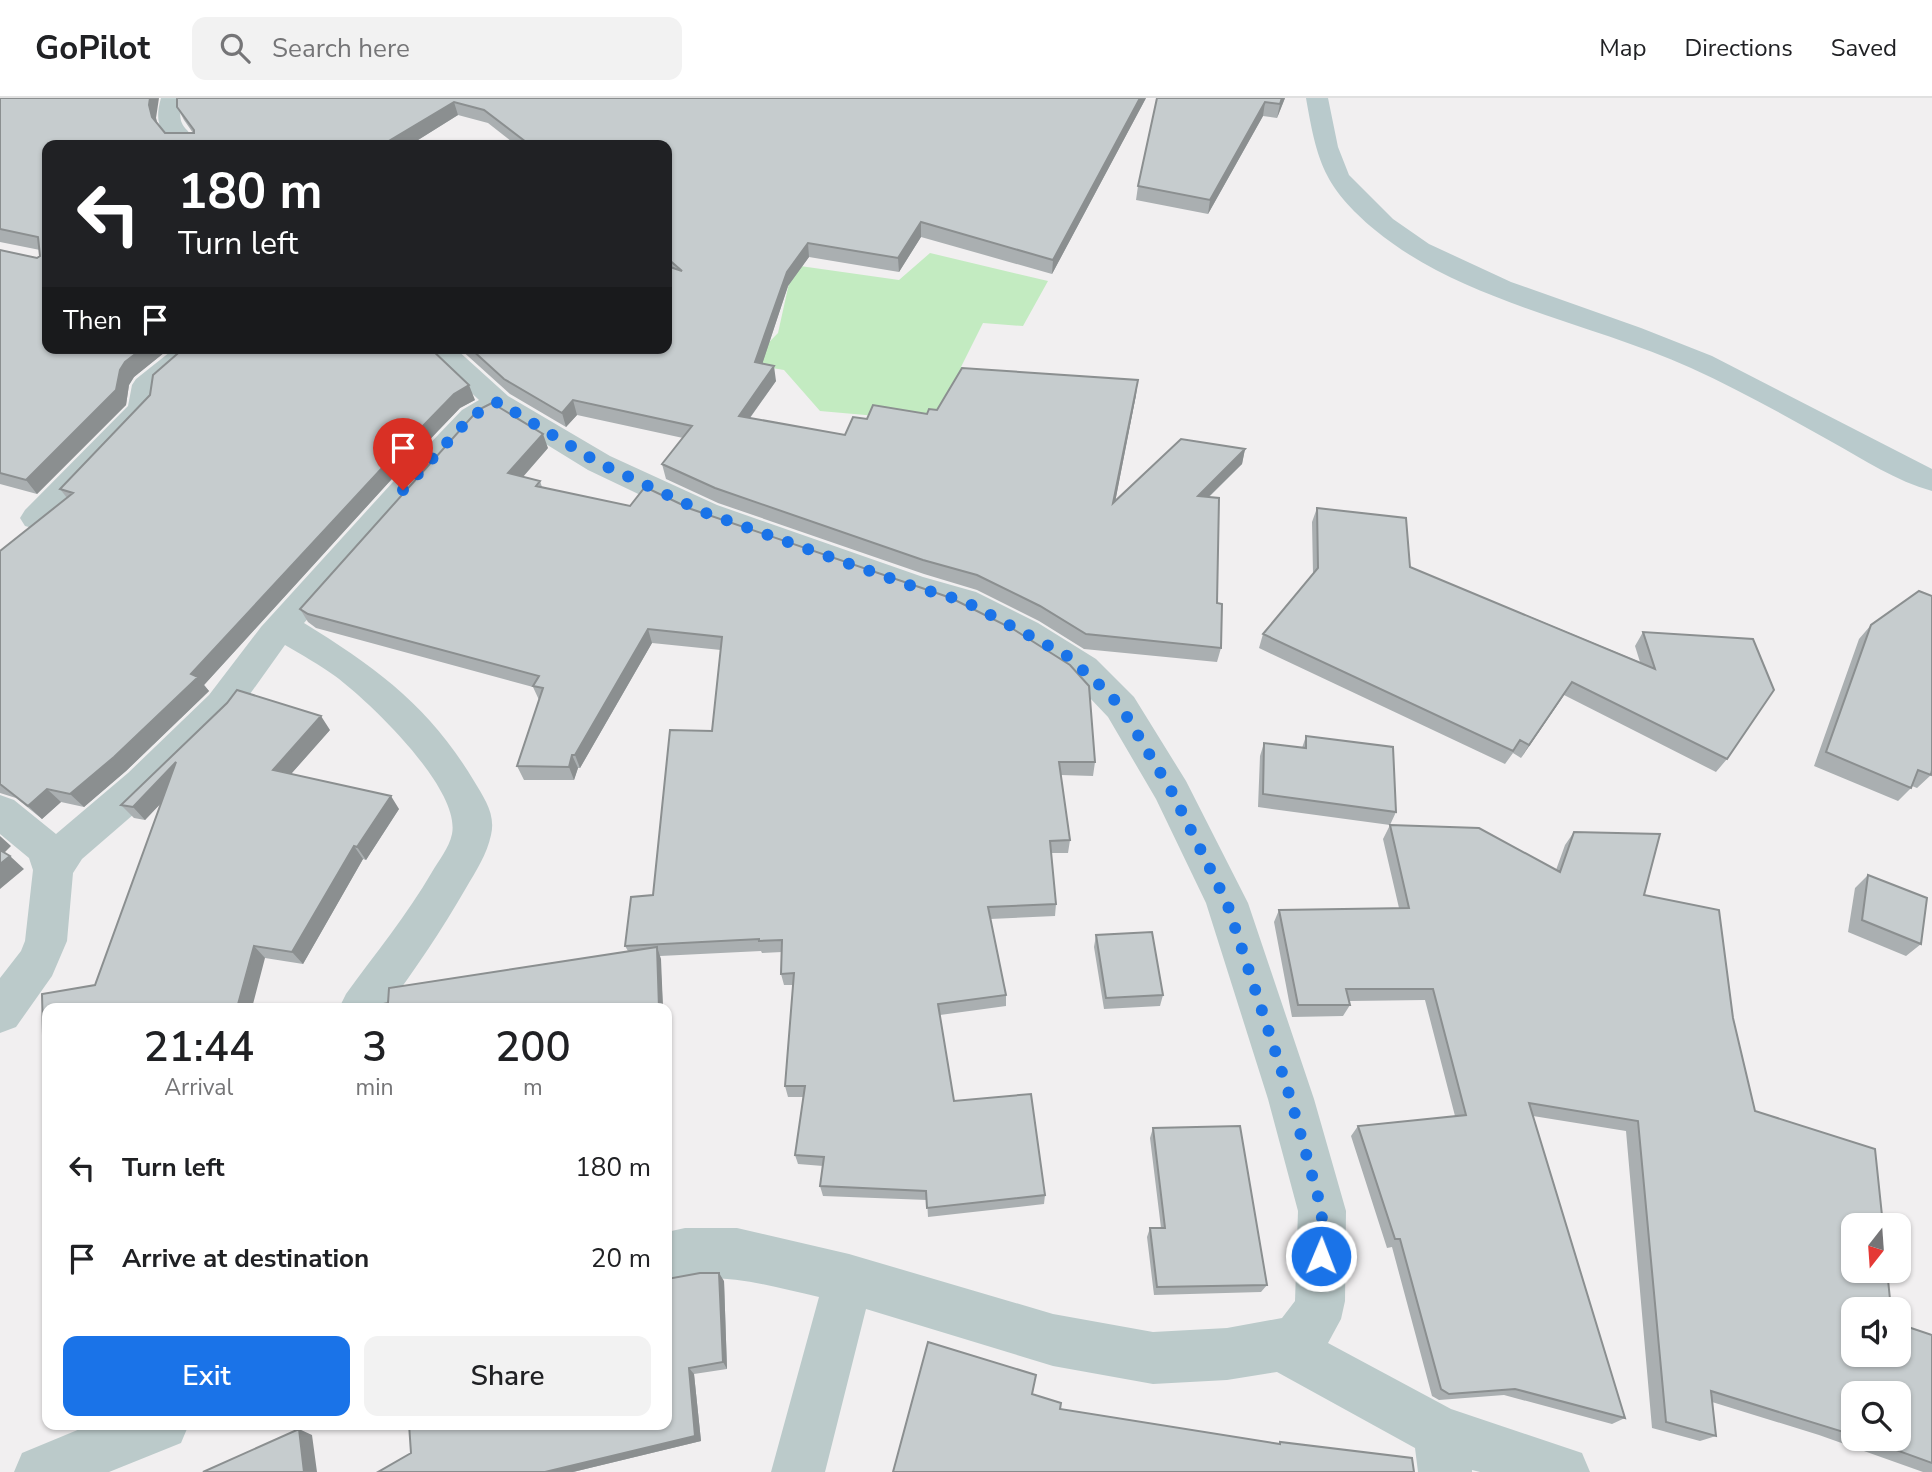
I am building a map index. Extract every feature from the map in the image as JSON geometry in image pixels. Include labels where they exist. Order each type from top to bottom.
[{"type":"street","points":[[172,98],[167,116],[169,126],[183,140]]},
{"type":"street","points":[[1317,98],[1325,142],[1338,177],[1365,209],[1407,243],[1538,303],[1669,348],[1727,374],[1907,471],[1932,481]]},
{"type":"street","points":[[36,518],[142,408],[146,386],[186,354]]},
{"type":"street","points":[[445,354],[498,402],[599,463],[706,513],[912,586],[964,601],[1066,655],[1083,668],[1121,707],[1172,792],[1227,903],[1291,1100],[1322,1211],[1320,1301],[1315,1319],[1300,1336],[1280,1345],[1227,1354],[1153,1358],[1053,1340],[849,1279],[737,1254],[685,1252],[672,1256]]},
{"type":"street","points":[[0,1013],[31,973],[46,942],[53,870],[60,857],[77,838],[142,784],[222,705],[282,625],[472,416],[498,402]]},
{"type":"street","points":[[282,625],[348,667],[383,694],[409,719],[450,774],[471,810],[472,833],[465,853],[429,915],[365,1003]]},
{"type":"street","points":[[0,811],[46,849],[53,870]]},
{"type":"street","points":[[798,1472],[849,1279]]},
{"type":"street","points":[[1280,1345],[1443,1452],[1563,1472]]},
{"type":"street","points":[[40,1472],[147,1430]]},
{"type":"green space","points":[[930,253],[1048,281],[1023,326],[983,323],[961,367],[992,375],[979,425],[820,411],[784,370],[748,364],[778,333],[793,265],[899,280]]},
{"type":"building","points":[[0,98],[150,98],[152,117],[165,133],[194,133],[177,107],[177,98],[1140,98],[1053,260],[921,222],[898,258],[808,243],[787,272],[755,362],[774,366],[739,416],[845,435],[853,417],[867,419],[873,405],[927,414],[929,409],[937,410],[962,368],[1138,380],[1113,503],[1181,439],[1245,449],[1198,496],[1219,498],[1217,603],[1222,604],[1221,648],[1086,634],[1040,606],[977,575],[923,560],[715,488],[662,464],[692,426],[573,400],[562,413],[504,379],[477,354],[672,354],[672,268],[682,271],[672,262],[672,140],[523,140],[484,110],[454,102],[390,140],[42,140],[42,354],[135,354],[120,370],[116,390],[26,480],[0,473],[0,250],[37,258],[40,256],[38,237],[0,229]]},
{"type":"building","points":[[1157,98],[1282,98],[1280,104],[1265,102],[1210,200],[1138,186]]},
{"type":"building","points":[[177,354],[436,354],[469,385],[454,394],[383,467],[191,674],[198,677],[196,679],[114,757],[70,794],[47,789],[28,806],[0,784],[0,551],[73,493],[60,489],[150,395],[153,375]]},
{"type":"building","points":[[492,403],[543,434],[508,473],[540,481],[536,486],[630,506],[645,487],[691,509],[951,598],[1013,629],[1070,665],[1089,686],[1095,762],[1059,762],[1070,840],[1050,841],[1056,904],[988,907],[1006,995],[938,1004],[954,1101],[1031,1094],[1045,1195],[927,1208],[926,1191],[820,1186],[824,1157],[795,1155],[805,1086],[785,1086],[794,973],[781,974],[782,940],[625,946],[631,897],[653,895],[670,730],[712,731],[722,637],[648,629],[575,755],[572,755],[569,767],[517,766],[543,688],[533,686],[539,676],[308,614],[300,609],[478,410]]},
{"type":"building","points":[[1317,508],[1406,518],[1410,567],[1655,669],[1643,632],[1753,639],[1774,690],[1727,759],[1572,682],[1529,745],[1520,740],[1513,751],[1263,634],[1318,568]]},
{"type":"building","points":[[1919,591],[1932,596],[1932,770],[1931,775],[1918,770],[1911,788],[1826,752],[1871,625]]},
{"type":"building","points":[[237,690],[321,716],[273,770],[391,796],[357,847],[354,846],[292,952],[254,946],[238,1003],[42,1003],[42,994],[95,985],[176,762],[133,807],[121,805],[227,703]]},
{"type":"building","points":[[1306,736],[1393,747],[1396,812],[1263,794],[1264,743],[1306,748]]},
{"type":"building","points":[[1390,825],[1479,828],[1560,872],[1574,832],[1660,834],[1644,895],[1719,910],[1733,1018],[1755,1111],[1875,1149],[1882,1213],[1841,1213],[1841,1283],[1888,1283],[1890,1297],[1841,1297],[1841,1367],[1911,1367],[1911,1328],[1932,1335],[1932,1463],[1899,1451],[1911,1451],[1911,1381],[1841,1381],[1841,1431],[1711,1391],[1716,1436],[1666,1422],[1638,1121],[1529,1103],[1625,1418],[1515,1389],[1449,1394],[1441,1389],[1400,1239],[1395,1239],[1358,1126],[1466,1115],[1433,989],[1346,989],[1350,1005],[1298,1005],[1279,910],[1409,908]]},
{"type":"building","points":[[0,850],[10,856],[0,864]]},
{"type":"building","points":[[1868,875],[1927,898],[1921,944],[1862,920]]},
{"type":"building","points":[[1152,932],[1163,995],[1106,998],[1096,935]]},
{"type":"building","points":[[657,947],[659,1003],[388,1003],[389,988]]},
{"type":"building","points":[[1240,1126],[1267,1285],[1157,1287],[1150,1228],[1165,1228],[1153,1128]]},
{"type":"building","points":[[719,1273],[723,1362],[689,1368],[695,1436],[545,1472],[378,1472],[411,1453],[409,1430],[672,1430],[672,1278]]},
{"type":"building","points":[[928,1342],[1036,1375],[1032,1394],[1061,1403],[1060,1409],[1280,1444],[1412,1458],[1414,1472],[893,1472]]},
{"type":"building","points":[[297,1430],[299,1430],[304,1472],[203,1472]]},
{"type":"route","points":[[403,490],[472,416],[498,402],[599,463],[706,513],[912,586],[964,601],[1026,632],[1083,668],[1121,707],[1172,792],[1227,903],[1291,1100],[1322,1211],[1321,1256]]}]
